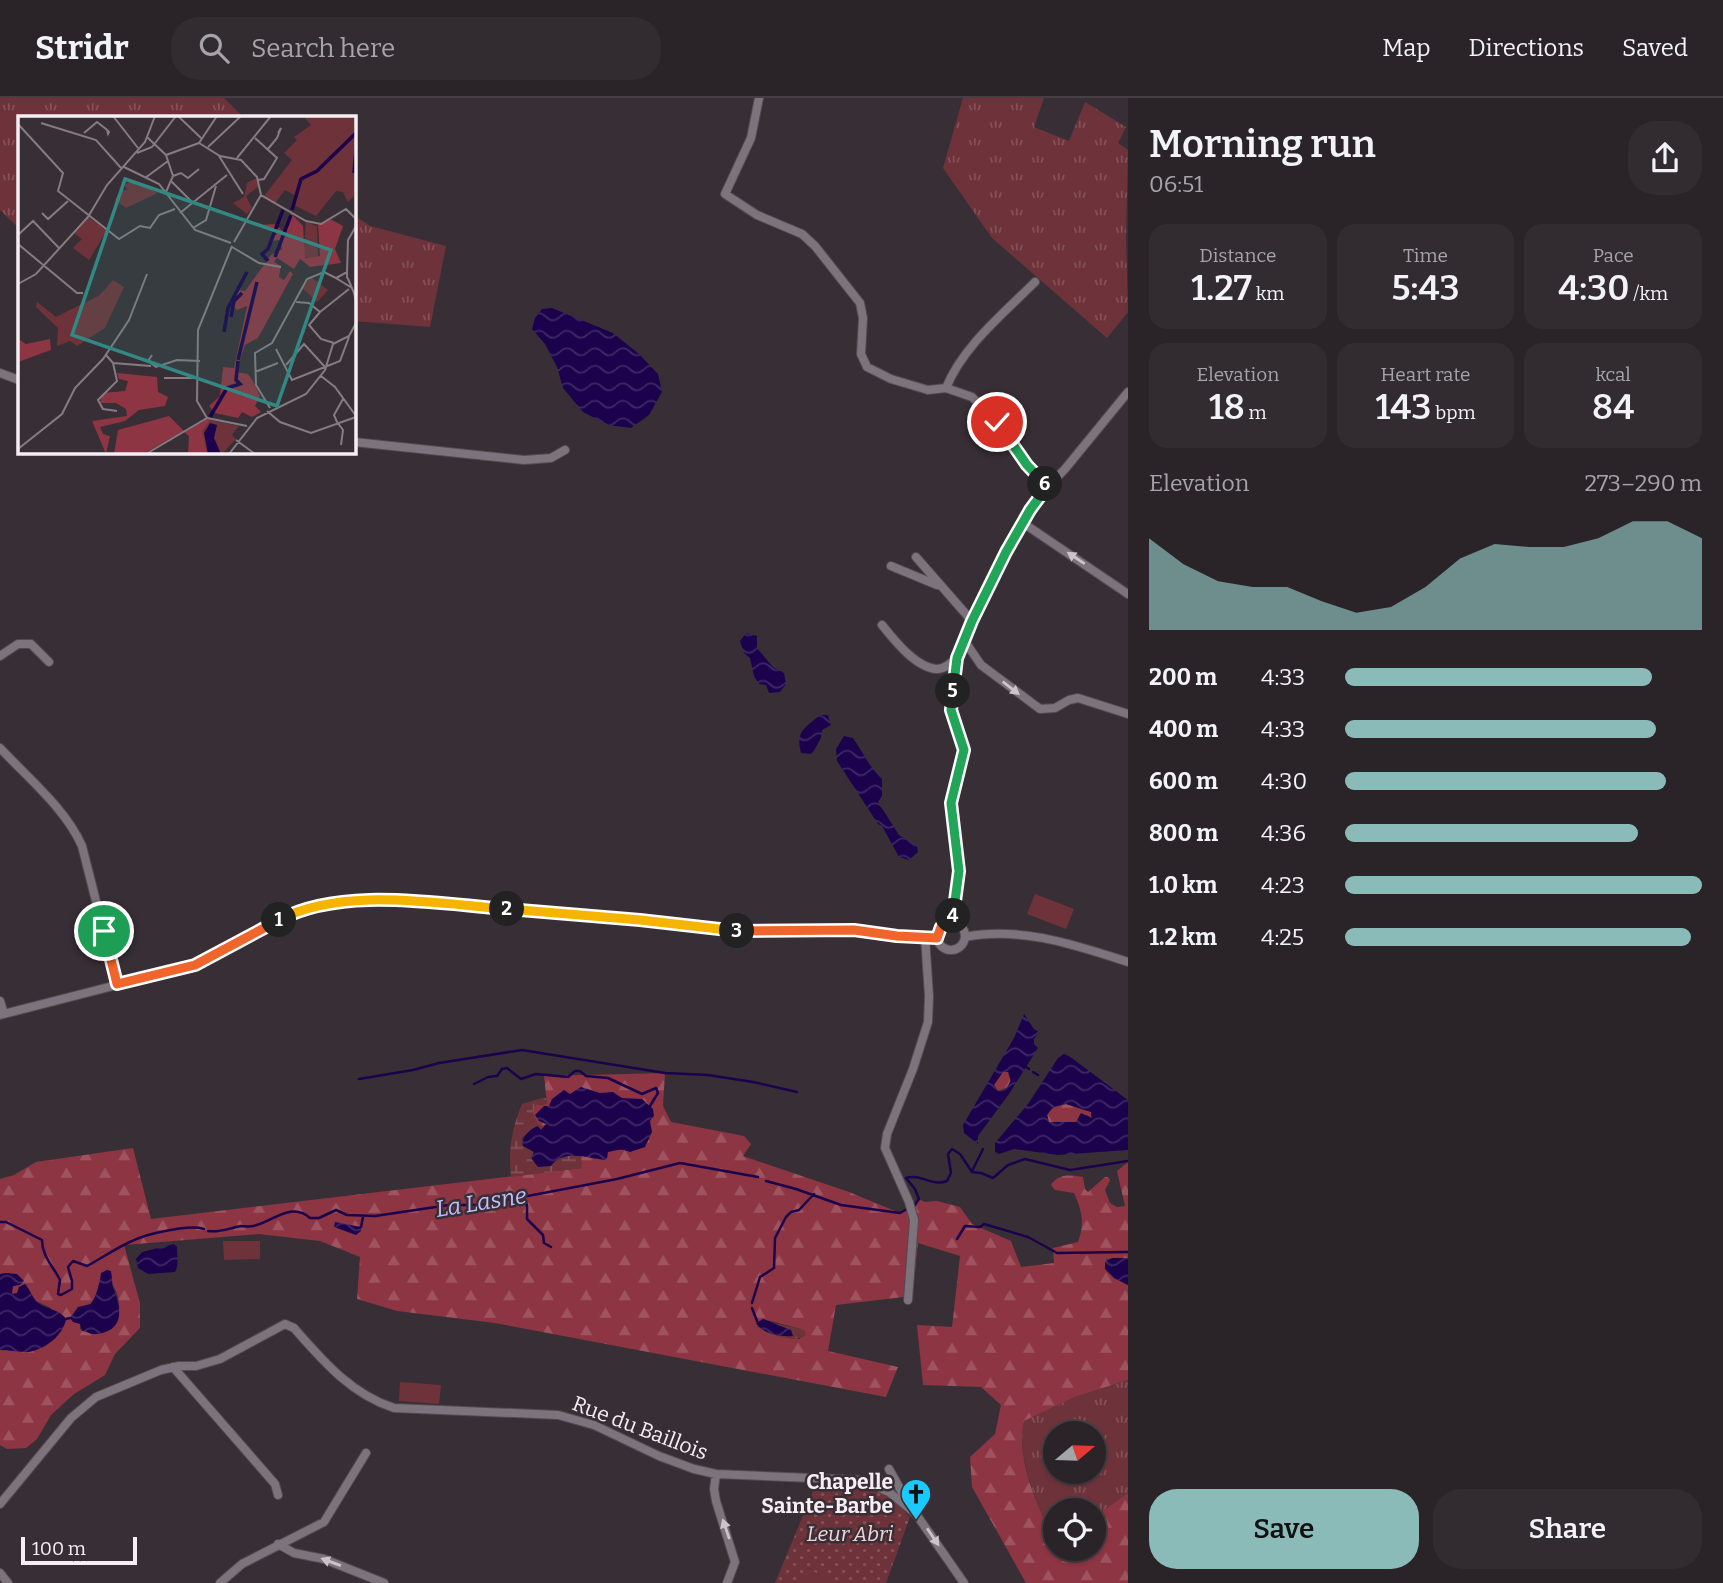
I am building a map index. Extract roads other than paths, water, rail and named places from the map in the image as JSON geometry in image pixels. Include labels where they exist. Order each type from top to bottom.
[{"type":"street","points":[[759,98],[751,138],[725,194],[757,215],[802,234],[860,303],[863,318],[861,354],[867,367],[891,379],[928,390],[946,388],[964,393],[983,406],[1047,487]]},
{"type":"street","points":[[946,388],[953,372],[984,332],[1035,282]]},
{"type":"street","points":[[0,373],[18,380]]},
{"type":"street","points":[[952,922],[959,871],[951,803],[964,750],[950,706],[957,658],[972,621],[1023,523],[1047,487],[1128,392]]},
{"type":"street","points":[[355,442],[524,460],[551,458],[565,450]]},
{"type":"street","points":[[1023,523],[1127,589]]},
{"type":"street","points":[[916,557],[972,621]]},
{"type":"street","points":[[891,566],[940,586]]},
{"type":"street","points":[[882,625],[901,649],[929,667],[943,668],[957,658]]},
{"type":"street","points":[[964,640],[981,665],[1040,709],[1055,708],[1078,698],[1128,714]]},
{"type":"street","points":[[0,656],[18,644],[31,644],[49,662]]},
{"type":"street","points":[[0,748],[78,836],[117,984]]},
{"type":"street","points":[[0,1001],[2,1015],[195,965],[289,915],[337,902],[407,901],[640,920],[740,932],[854,930],[937,938]]},
{"type":"street","points":[[952,922],[961,927],[965,937],[962,945],[949,950],[941,946],[937,938],[941,927],[952,922]]},
{"type":"street","points":[[965,937],[981,934],[1055,939],[1128,962]]},
{"type":"street","points":[[908,1300],[914,1220],[885,1148],[887,1134],[928,1022],[925,937]]},
{"type":"street","name":"Rue du Baillois","points":[[0,1504],[71,1418],[96,1397],[173,1367],[196,1366],[220,1359],[285,1324],[345,1382],[382,1404],[404,1409],[558,1415],[575,1419],[681,1465],[716,1474],[861,1480],[889,1492],[910,1509],[929,1530],[964,1583]]},
{"type":"street","points":[[173,1367],[275,1484],[278,1495]]},
{"type":"street","points":[[220,1583],[242,1564],[328,1518],[366,1453]]},
{"type":"street","points":[[889,1469],[910,1509]]},
{"type":"street","points":[[716,1474],[716,1501],[735,1562],[727,1583]]},
{"type":"street","points":[[278,1544],[294,1553],[324,1559],[384,1583]]},
{"type":"street","points":[[0,1573],[8,1583]]},
{"type":"water","points":[[552,308],[613,333],[658,374],[662,392],[649,415],[631,428],[608,425],[583,412],[563,388],[557,367],[545,344],[532,329],[535,318],[542,309]]},
{"type":"water","points":[[746,633],[757,636],[757,648],[773,667],[784,673],[786,684],[780,692],[769,693],[766,685],[759,684],[754,676],[750,658],[744,653],[740,641]]},
{"type":"water","points":[[820,715],[828,715],[831,725],[822,730],[821,738],[812,754],[801,753],[800,735]]},
{"type":"water","points":[[844,736],[853,738],[882,779],[882,796],[878,802],[899,835],[917,846],[918,852],[909,860],[899,857],[882,826],[878,824],[837,761],[836,749]]},
{"type":"water","points":[[1024,1014],[1039,1032],[1034,1039],[1038,1048],[978,1136],[978,1144],[964,1133],[963,1125],[1014,1038]],"holes":[[[1003,1072],[1008,1072],[1011,1081],[1005,1090],[998,1091],[994,1085]]]},
{"type":"water","points":[[1064,1054],[1069,1056],[1128,1100],[1128,1150],[1058,1155],[1014,1149],[999,1154],[995,1152],[995,1143],[1028,1104],[1058,1058]],"holes":[[[1066,1104],[1091,1112],[1092,1118],[1081,1113],[1076,1122],[1049,1122],[1047,1115],[1053,1107]]]},
{"type":"water","points":[[581,1087],[600,1093],[613,1092],[622,1098],[642,1099],[653,1109],[654,1116],[650,1121],[652,1132],[645,1147],[630,1152],[608,1152],[605,1160],[569,1156],[551,1166],[538,1167],[531,1158],[534,1152],[522,1143],[529,1131],[538,1126],[541,1130],[546,1124],[539,1121],[535,1115],[544,1106],[549,1106],[552,1099],[564,1090],[570,1094]]},
{"type":"water","points":[[335,1222],[361,1227],[361,1231],[356,1235],[334,1227]]},
{"type":"water","points":[[174,1244],[177,1247],[175,1272],[148,1274],[138,1268],[136,1259],[142,1252]]},
{"type":"water","points":[[1112,1258],[1128,1258],[1128,1285],[1114,1278],[1105,1269],[1105,1262]]},
{"type":"water","points":[[111,1271],[118,1303],[117,1323],[106,1332],[93,1334],[82,1331],[80,1324],[70,1318],[78,1307],[91,1304],[101,1273]]},
{"type":"water","points":[[0,1274],[17,1274],[24,1281],[13,1286],[12,1294],[17,1293],[19,1287],[25,1284],[39,1303],[66,1319],[57,1336],[41,1348],[25,1352],[0,1350]]},
{"type":"water","points":[[763,1319],[791,1330],[793,1336],[777,1335],[763,1330],[756,1323]]},
{"type":"waterway","points":[[359,1079],[522,1050],[665,1073],[708,1075],[797,1092]]},
{"type":"waterway","points":[[1025,1066],[1029,1069]]},
{"type":"waterway","points":[[474,1084],[497,1076],[502,1069],[507,1068],[521,1079],[536,1074],[568,1077],[575,1071],[580,1071],[586,1076],[608,1078],[642,1094],[656,1088],[658,1093],[650,1106]]},
{"type":"waterway","points":[[1033,1072],[1038,1075]]},
{"type":"waterway","name":"La Lasne","points":[[914,1206],[919,1199],[906,1178],[947,1181],[951,1173],[948,1154],[952,1149],[960,1154],[972,1172],[993,1178],[1008,1165],[1025,1159],[1070,1170],[1128,1161]]},
{"type":"waterway","points":[[972,1171],[983,1149]]},
{"type":"waterway","name":"La Lasne","points":[[208,1231],[253,1226],[289,1212],[303,1213],[310,1218],[319,1218],[336,1210],[347,1215],[375,1216],[449,1205],[480,1205],[617,1179],[680,1163],[758,1177]]},
{"type":"waterway","name":"La Lasne","points":[[766,1181],[841,1205],[900,1213],[907,1209]]},
{"type":"waterway","points":[[752,1303],[760,1277],[774,1268],[775,1238],[786,1217],[799,1210],[814,1194]]},
{"type":"waterway","points":[[524,1197],[527,1219],[543,1235],[544,1243],[551,1247]]},
{"type":"waterway","points":[[361,1227],[363,1217]]},
{"type":"waterway","name":"La Lasne","points":[[0,1222],[6,1222],[42,1240],[46,1256],[60,1280],[58,1294],[61,1295],[72,1289],[68,1267],[73,1261],[87,1266],[147,1235],[178,1229],[204,1229]]},
{"type":"waterway","points":[[957,1239],[965,1226],[980,1227],[984,1224],[1028,1237],[1057,1253],[1128,1252]]},
{"type":"waterway","points":[[752,1308],[757,1321]]},
{"type":"waterway","points":[[66,1319],[70,1318]]},
{"type":"place","name":"Chapelle Sainte-Barbe","points":[[916,1521]]},
{"type":"park label","name":"Leur Abri","points":[[850,1534]]}]
